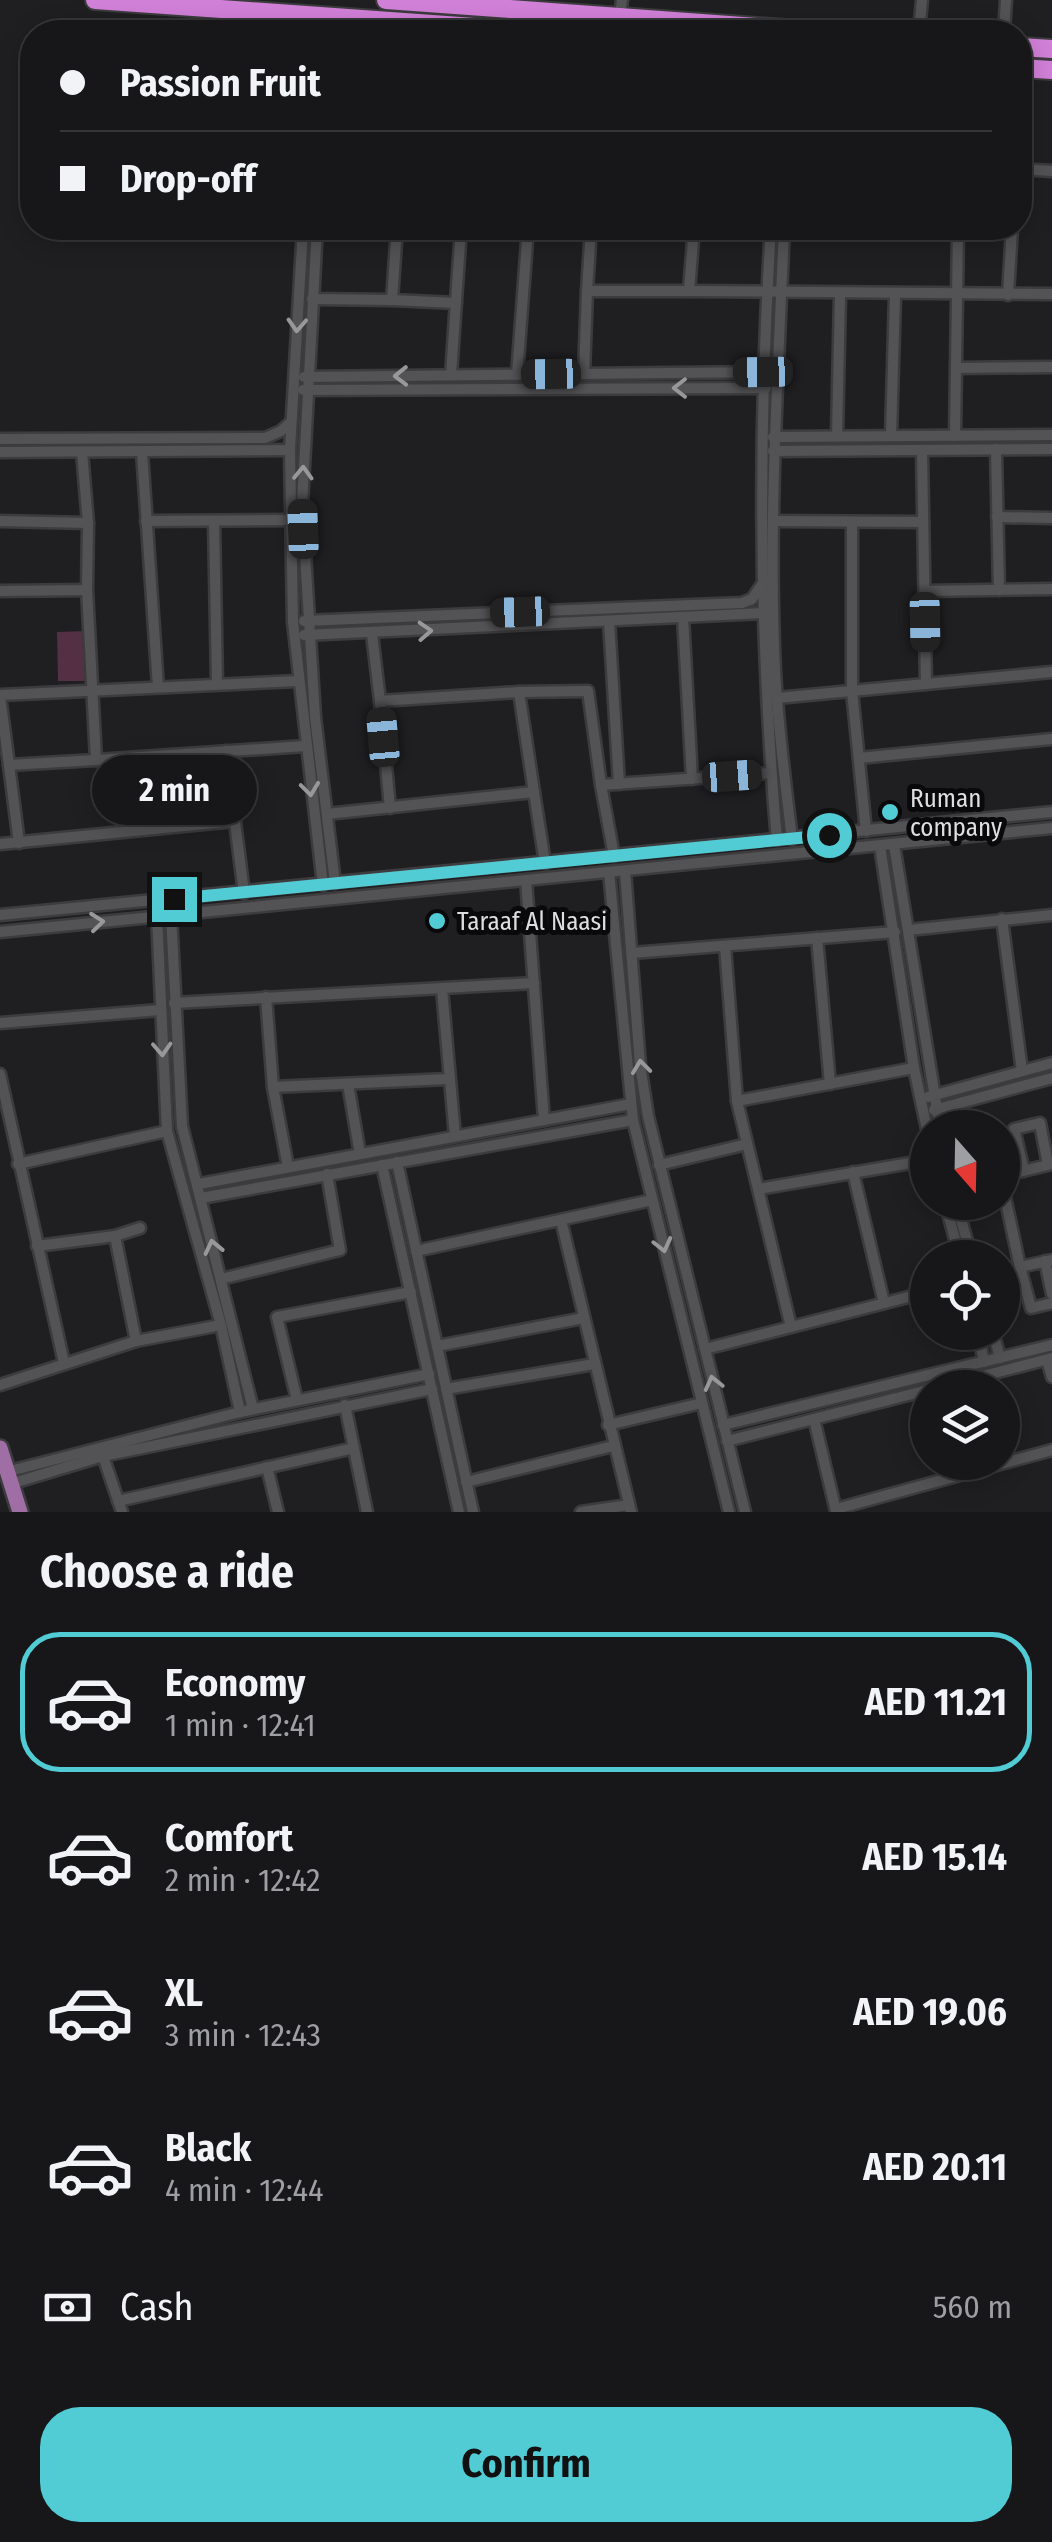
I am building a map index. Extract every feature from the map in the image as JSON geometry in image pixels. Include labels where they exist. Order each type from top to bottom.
[{"type":"highway","points":[[95,0],[281,20]]},
{"type":"highway","points":[[386,0],[613,8],[720,20]]},
{"type":"main road","points":[[0,1448],[20,1512]]},
{"type":"street","points":[[302,240],[290,450],[292,622],[305,746],[329,884]]},
{"type":"street","points":[[316,240],[302,504],[307,621],[327,814],[329,884]]},
{"type":"street","points":[[392,300],[396,240]]},
{"type":"street","points":[[451,375],[461,240]]},
{"type":"street","points":[[517,375],[527,240]]},
{"type":"street","points":[[584,374],[590,240]]},
{"type":"street","points":[[689,291],[693,240]]},
{"type":"street","points":[[770,240],[762,388],[763,582],[792,839]]},
{"type":"street","points":[[778,840],[772,773],[769,613],[783,240]]},
{"type":"street","points":[[955,436],[958,240]]},
{"type":"street","points":[[1008,294],[1011,240]]},
{"type":"street","points":[[587,291],[1052,294]]},
{"type":"street","points":[[836,436],[840,294]]},
{"type":"street","points":[[891,436],[894,295]]},
{"type":"street","points":[[312,298],[456,303]]},
{"type":"street","points":[[956,368],[1052,367]]},
{"type":"street","points":[[294,377],[778,372]]},
{"type":"street","points":[[294,390],[778,388]]},
{"type":"street","points":[[0,439],[265,438],[282,431],[292,421]]},
{"type":"street","points":[[762,436],[1052,436]]},
{"type":"street","points":[[996,449],[999,590]]},
{"type":"street","points":[[762,452],[1052,449]]},
{"type":"street","points":[[0,452],[290,450]]},
{"type":"street","points":[[922,450],[926,684]]},
{"type":"street","points":[[82,452],[96,760]]},
{"type":"street","points":[[142,452],[158,688]]},
{"type":"street","points":[[998,517],[1052,518]]},
{"type":"street","points":[[146,520],[290,520]]},
{"type":"street","points":[[0,521],[88,523]]},
{"type":"street","points":[[214,521],[217,683]]},
{"type":"street","points":[[774,522],[924,522]]},
{"type":"street","points":[[852,522],[852,691],[866,831]]},
{"type":"street","points":[[292,622],[742,603],[758,593],[763,582]]},
{"type":"street","points":[[925,591],[1052,589]]},
{"type":"street","points":[[0,591],[87,590]]},
{"type":"street","points":[[293,636],[769,613]]},
{"type":"street","points":[[682,617],[692,779]]},
{"type":"street","points":[[608,621],[619,784]]},
{"type":"street","points":[[372,634],[390,808]]},
{"type":"street","points":[[777,698],[1052,672]]},
{"type":"street","points":[[19,843],[0,696],[297,681]]},
{"type":"street","points":[[380,701],[613,690]]},
{"type":"street","points":[[588,691],[614,856]]},
{"type":"street","points":[[519,692],[544,863]]},
{"type":"street","points":[[858,758],[1052,740]]},
{"type":"street","points":[[9,765],[305,746]]},
{"type":"street","points":[[226,751],[244,893]]},
{"type":"street","points":[[601,785],[772,773]]},
{"type":"street","points":[[327,814],[534,792]]},
{"type":"street","points":[[0,916],[1052,812]]},
{"type":"street","points":[[0,844],[235,821]]},
{"type":"street","points":[[0,932],[1052,828]]},
{"type":"street","points":[[894,845],[909,930],[927,1097],[924,1110]]},
{"type":"street","points":[[880,846],[914,1068],[936,1109]]},
{"type":"street","points":[[625,870],[640,1065],[659,1165],[744,1512]]},
{"type":"street","points":[[608,872],[633,1120],[729,1512]]},
{"type":"street","points":[[526,880],[544,1120]]},
{"type":"street","points":[[171,915],[182,1126],[253,1409]]},
{"type":"street","points":[[909,930],[1052,915]]},
{"type":"street","points":[[158,916],[167,1130],[221,1325],[240,1412]]},
{"type":"street","points":[[1002,919],[1022,1071]]},
{"type":"street","points":[[632,953],[895,932]]},
{"type":"street","points":[[816,938],[830,1084]]},
{"type":"street","points":[[725,946],[737,1101],[791,1327]]},
{"type":"street","points":[[174,1002],[534,983]]},
{"type":"street","points":[[442,988],[455,1136]]},
{"type":"street","points":[[266,997],[273,1088],[288,1168]]},
{"type":"street","points":[[0,1023],[160,1010]]},
{"type":"street","points":[[927,1097],[1052,1064]]},
{"type":"street","points":[[737,1101],[914,1068]]},
{"type":"street","points":[[0,1074],[64,1363]]},
{"type":"street","points":[[932,1110],[1052,1078]]},
{"type":"street","points":[[273,1088],[448,1079]]},
{"type":"street","points":[[348,1084],[360,1154]]},
{"type":"street","points":[[198,1184],[631,1104]]},
{"type":"street","points":[[202,1198],[633,1120]]},
{"type":"street","points":[[1020,1173],[1048,1165],[1040,1123],[1014,1129],[1024,1171]]},
{"type":"street","points":[[18,1164],[167,1130]]},
{"type":"street","points":[[659,1165],[747,1144]]},
{"type":"street","points":[[397,1162],[473,1512]]},
{"type":"street","points":[[758,1189],[910,1163]]},
{"type":"street","points":[[382,1165],[460,1512]]},
{"type":"street","points":[[853,1172],[884,1303]]},
{"type":"street","points":[[221,1280],[340,1250],[327,1174]]},
{"type":"street","points":[[416,1250],[652,1200]]},
{"type":"street","points":[[562,1220],[630,1508],[580,1512]]},
{"type":"street","points":[[37,1246],[116,1236],[140,1228]]},
{"type":"street","points":[[116,1236],[136,1341]]},
{"type":"street","points":[[1052,1294],[1049,1261],[1020,1267],[1031,1308],[1052,1303]]},
{"type":"street","points":[[297,1400],[277,1317],[410,1292]]},
{"type":"street","points":[[704,1350],[910,1296]]},
{"type":"street","points":[[436,1346],[584,1318]]},
{"type":"street","points":[[0,1385],[136,1341],[221,1325]]},
{"type":"street","points":[[723,1426],[1052,1345]]},
{"type":"street","points":[[982,1350],[984,1362]]},
{"type":"street","points":[[998,1350],[1000,1358]]},
{"type":"street","points":[[1008,1370],[1050,1359],[1052,1377]]},
{"type":"street","points":[[446,1390],[594,1364]]},
{"type":"street","points":[[8,1478],[240,1412],[429,1374]]},
{"type":"street","points":[[8,1478],[345,1404],[432,1389]]},
{"type":"street","points":[[727,1441],[910,1395]]},
{"type":"street","points":[[608,1425],[702,1403]]},
{"type":"street","points":[[345,1404],[367,1512]]},
{"type":"street","points":[[814,1419],[836,1510],[1052,1450]]},
{"type":"street","points":[[466,1482],[613,1446]]},
{"type":"street","points":[[102,1456],[120,1506],[354,1448]]},
{"type":"street","points":[[268,1467],[278,1512]]},
{"type":"shaded area","points":[[87,631],[88,681],[58,681],[57,632]]},
{"type":"place","name":"Ruman company","points":[[890,812]]},
{"type":"place","name":"Taraaf Al Naasi","points":[[437,921]]},
{"type":"route","points":[[174,899],[829,835]]}]
